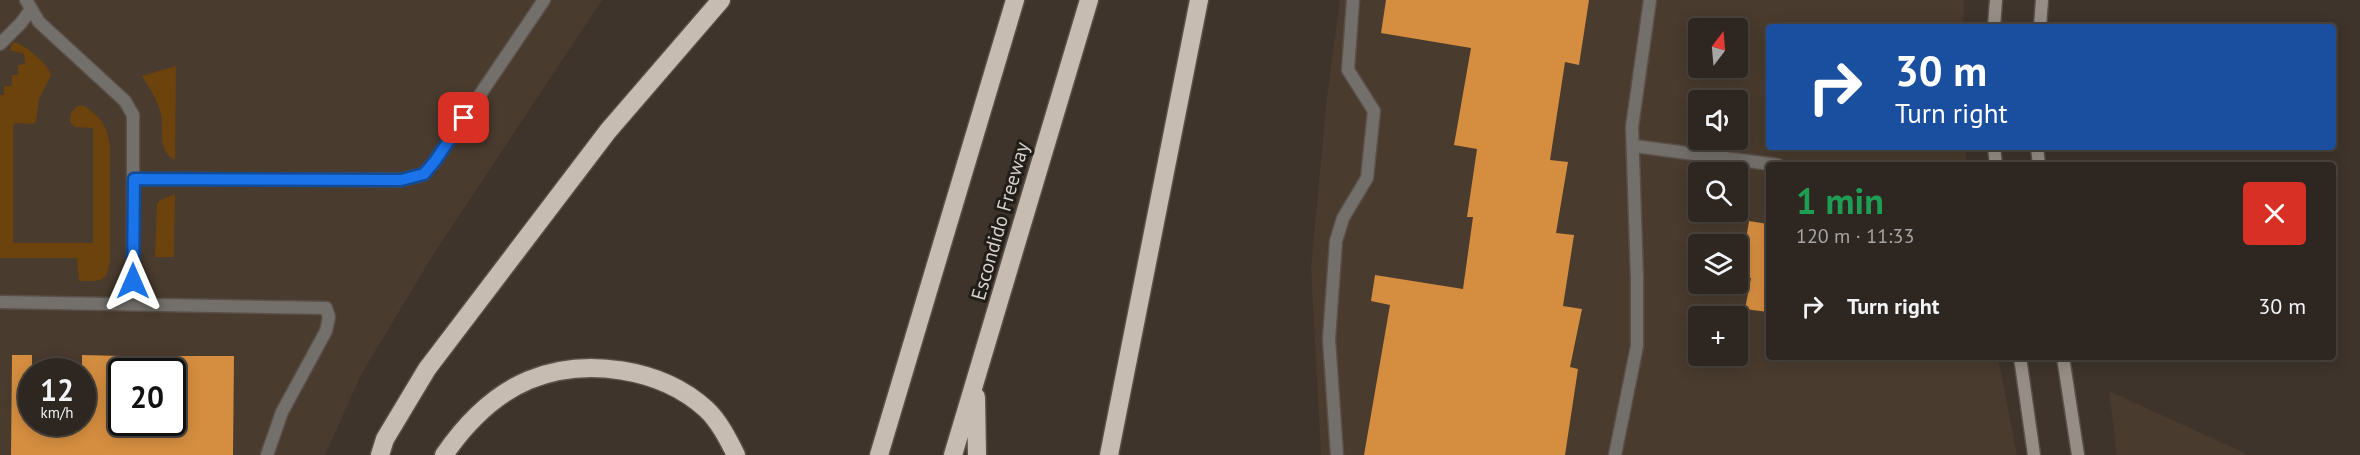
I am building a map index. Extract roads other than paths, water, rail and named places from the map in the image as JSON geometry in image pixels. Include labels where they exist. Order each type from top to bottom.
[{"type":"highway","points":[[380,455],[386,440],[428,369],[608,131],[721,0]]},
{"type":"highway","points":[[879,455],[1015,0]]},
{"type":"highway","name":"Escondido Freeway","points":[[953,455],[1089,0]]},
{"type":"highway","points":[[1109,455],[1199,0]]},
{"type":"highway","points":[[444,455],[460,431],[500,396],[529,380],[557,372],[603,369],[634,373],[657,380],[684,393],[707,410],[724,432],[736,455]]},
{"type":"highway","points":[[976,381],[977,455]]},
{"type":"street","points":[[1994,24],[1996,0]]},
{"type":"street","points":[[2040,24],[2042,0]]},
{"type":"street","points":[[2020,360],[2034,455]]},
{"type":"street","points":[[2063,360],[2078,455]]},
{"type":"lane","points":[[134,179],[401,180],[424,174],[544,0]]},
{"type":"lane","points":[[1337,455],[1329,339],[1336,241],[1343,218],[1367,178],[1374,111],[1348,70],[1353,0]]},
{"type":"lane","points":[[1615,455],[1637,346],[1632,127],[1650,0]]},
{"type":"lane","points":[[28,4],[39,22],[125,101],[133,115],[133,304]]},
{"type":"lane","points":[[0,44],[21,23],[28,4]]},
{"type":"lane","points":[[1634,146],[1766,163]]},
{"type":"lane","points":[[0,302],[326,308],[329,318],[326,331],[282,412],[267,455]]}]
